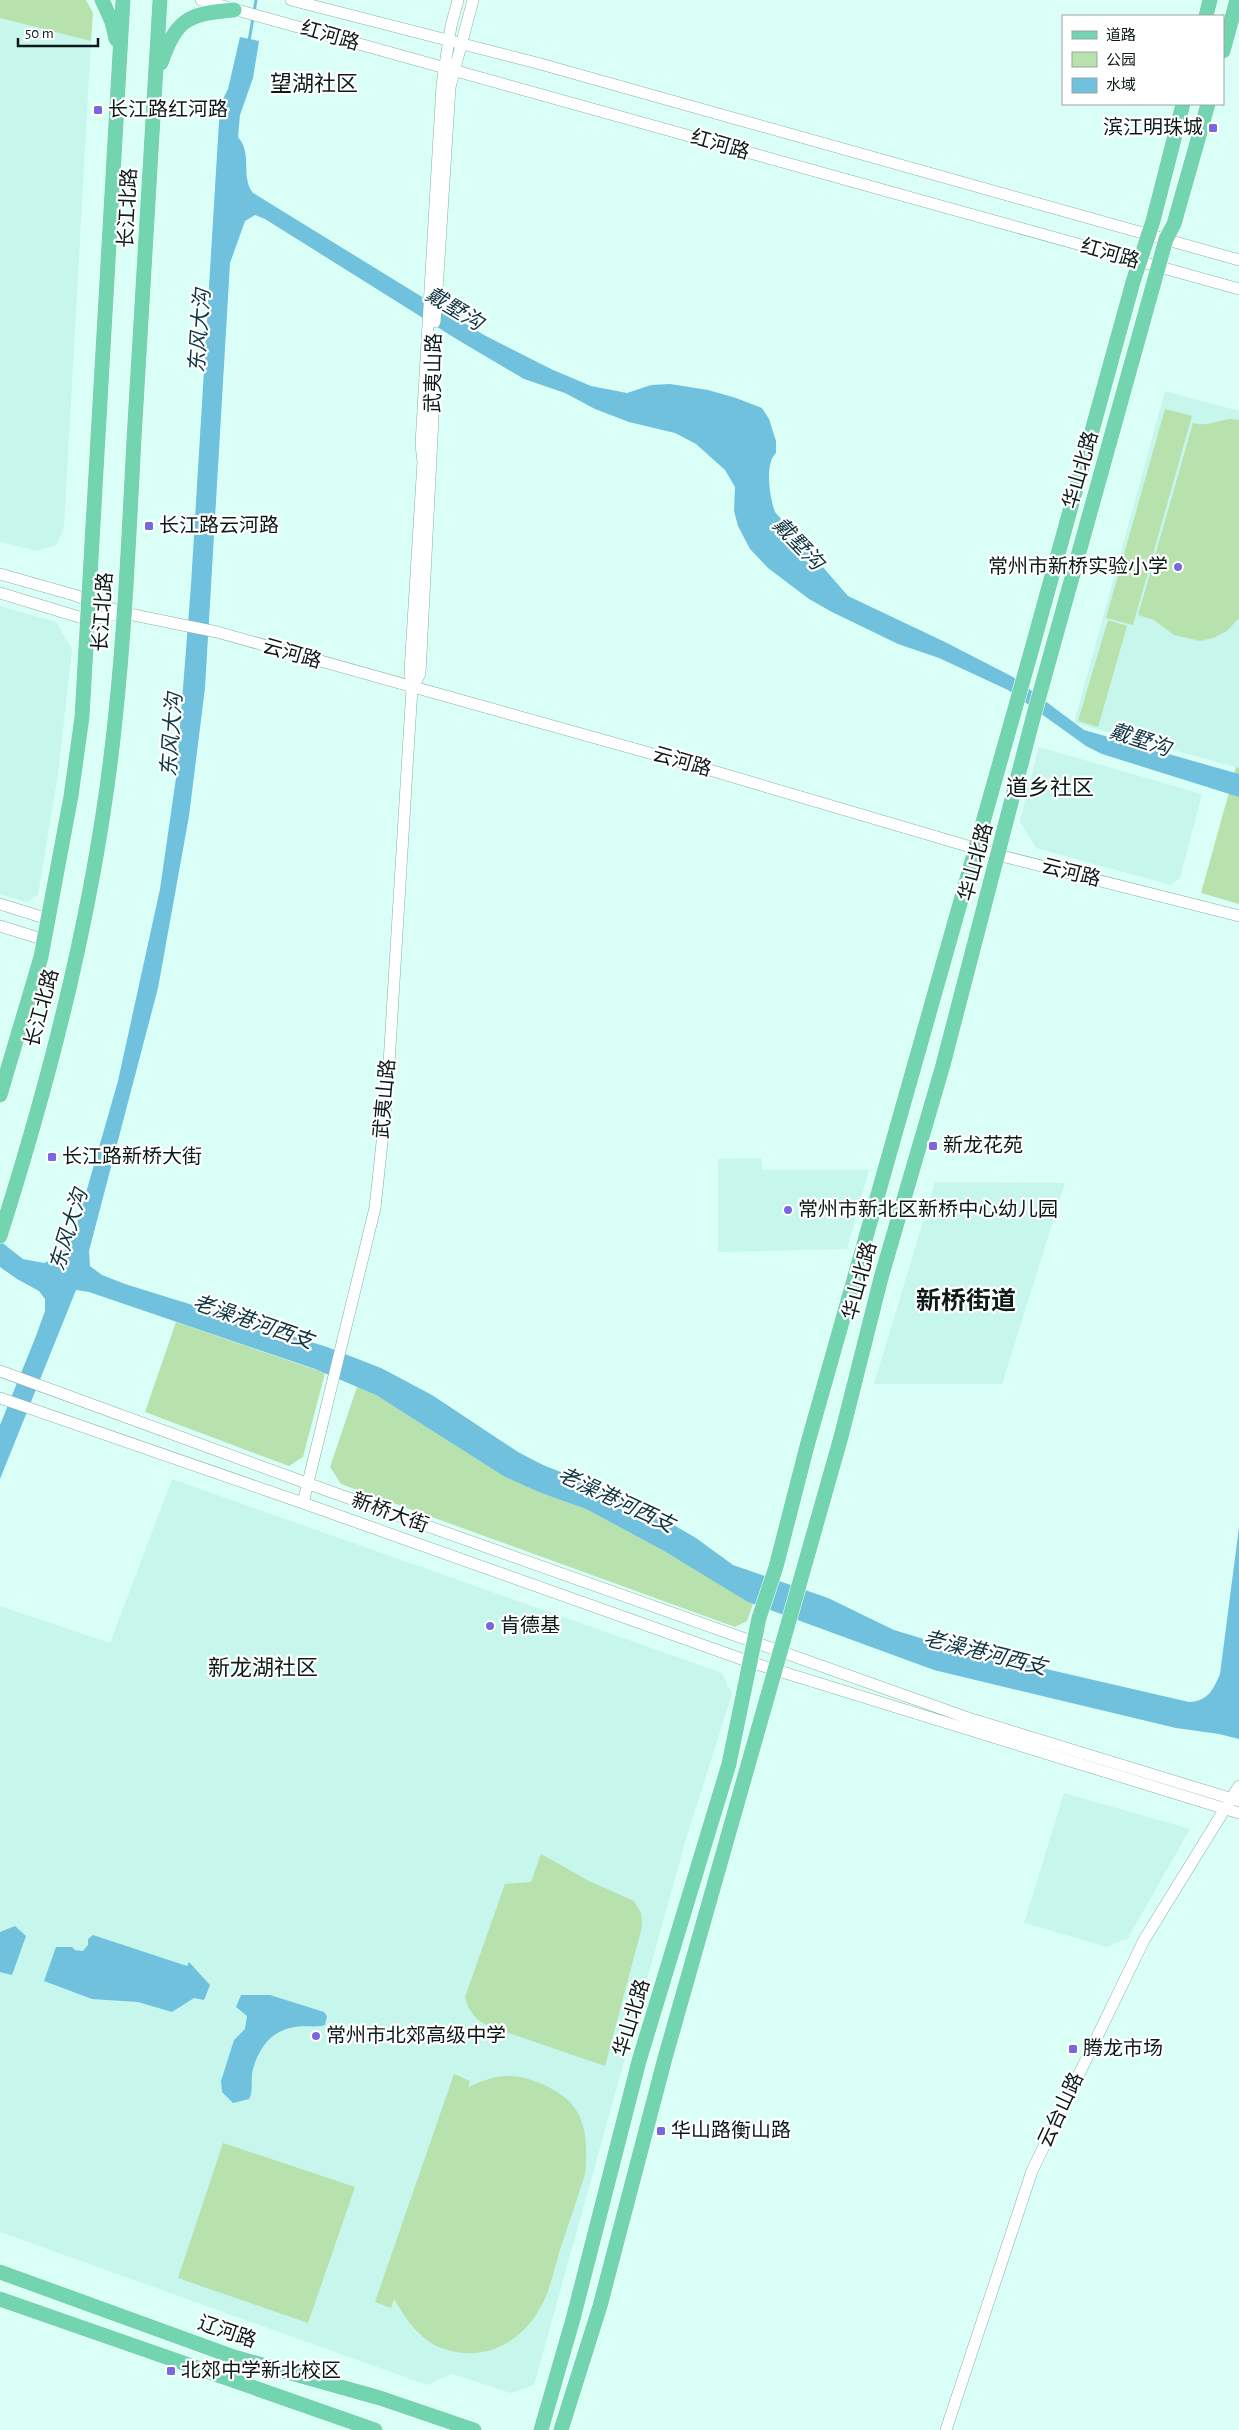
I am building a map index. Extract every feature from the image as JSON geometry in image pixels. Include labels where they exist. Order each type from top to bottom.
[{"type":"main road","points":[[102,0],[112,22],[120,55]]},
{"type":"main road","name":"长江北路","points":[[0,1095],[45,940],[71,796],[82,717],[123,0]]},
{"type":"main road","name":"长江北路","points":[[0,1236],[15,1191],[83,926],[115,723],[124,613],[160,0]]},
{"type":"main road","points":[[1206,15],[1210,0]]},
{"type":"main road","points":[[1224,46],[1237,0]]},
{"type":"main road","points":[[155,78],[170,38],[188,18],[211,12],[234,10]]},
{"type":"main road","name":"华山北路","points":[[541,2430],[573,2319],[639,2061],[729,1764],[759,1618],[776,1567],[807,1446],[1149,235],[1183,105]]},
{"type":"main road","name":"华山北路","points":[[561,2430],[600,2306],[665,2058],[777,1669],[841,1438],[880,1278],[943,1066],[1033,718],[1158,267],[1166,240],[1174,224],[1208,105]]},
{"type":"main road","name":"辽河路","points":[[0,2272],[234,2357],[380,2398],[474,2430]]},
{"type":"main road","points":[[0,2299],[375,2430]]},
{"type":"street","name":"红河路","points":[[201,0],[1239,289]]},
{"type":"street","name":"红河路","points":[[291,0],[461,44],[1239,260]]},
{"type":"street","name":"武夷山路","points":[[304,1502],[375,1208],[387,1096],[412,688],[420,674],[433,418],[431,329],[450,87],[448,41],[458,0]]},
{"type":"street","name":"武夷山路","points":[[449,70],[461,44],[473,0]]},
{"type":"street","name":"云河路","points":[[0,574],[90,600],[124,613],[176,622],[217,632],[703,768],[976,849],[1239,916]]},
{"type":"street","name":"云河路","points":[[0,593],[89,620],[124,613]]},
{"type":"street","points":[[0,904],[48,919]]},
{"type":"street","points":[[0,926],[45,940]]},
{"type":"street","name":"新桥大街","points":[[5,1373],[309,1484],[968,1718],[1232,1802]]},
{"type":"street","name":"新桥大街","points":[[1,1398],[304,1502],[750,1662],[1232,1802]]},
{"type":"street","name":"云台山路","points":[[946,2430],[1032,2171],[1144,1940],[1232,1802],[1239,1786]]},
{"type":"street","points":[[1232,1802],[1239,1812]]},
{"type":"shaded area","points":[[0,18],[91,41],[64,528],[56,545],[37,551],[0,542]]},
{"type":"shaded area","name":"常州市新桥实验小学","points":[[1165,391],[1239,411],[1239,768],[1074,723]]},
{"type":"shaded area","points":[[0,606],[56,622],[72,649],[58,774],[38,895],[27,902],[0,894]]},
{"type":"shaded area","points":[[1039,747],[1202,794],[1180,878],[1171,885],[1036,848],[1020,821]]},
{"type":"shaded area","name":"常州市新北区新桥中心幼儿园","points":[[761,1158],[763,1170],[869,1170],[847,1249],[718,1252],[718,1159]]},
{"type":"shaded area","points":[[935,1182],[1065,1183],[1002,1384],[874,1384]]},
{"type":"shaded area","name":"常州市北郊高级中学","points":[[172,1479],[722,1673],[732,1694],[686,1839],[534,2385],[511,2393],[452,2374],[427,2385],[0,2232],[0,1606],[110,1643]]},
{"type":"shaded area","points":[[1064,1793],[1190,1829],[1128,1938],[1107,1947],[1024,1923]]},
{"type":"green space","points":[[0,0],[86,0],[93,13],[91,41],[0,18]]},
{"type":"green space","points":[[1165,409],[1192,416],[1133,625],[1106,618]]},
{"type":"green space","points":[[1230,419],[1239,420],[1239,618],[1227,631],[1213,638],[1200,641],[1174,635],[1154,620],[1138,615],[1193,423],[1207,424]]},
{"type":"green space","points":[[1108,620],[1127,626],[1098,727],[1078,721]]},
{"type":"green space","points":[[1236,767],[1239,768],[1239,904],[1201,893]]},
{"type":"green space","points":[[176,1322],[325,1373],[303,1457],[289,1466],[145,1412]]},
{"type":"green space","points":[[357,1387],[376,1395],[505,1477],[541,1493],[586,1509],[664,1551],[753,1604],[747,1621],[735,1627],[341,1484],[330,1467]]},
{"type":"green space","points":[[541,1854],[589,1881],[634,1901],[641,1913],[642,1927],[605,2066],[488,2026],[479,2021],[468,2007],[465,1997],[505,1884],[531,1882]]},
{"type":"green space","points":[[454,2074],[470,2081],[468,2087],[505,2076],[523,2078],[542,2084],[561,2095],[574,2107],[582,2122],[586,2139],[585,2174],[543,2302],[534,2318],[519,2335],[499,2347],[478,2353],[466,2353],[441,2348],[431,2343],[415,2329],[394,2299],[391,2308],[375,2302]]},
{"type":"green space","points":[[223,2143],[355,2187],[308,2323],[178,2278]]},
{"type":"water","points":[[240,37],[259,41],[253,78],[240,115],[238,137],[245,151],[247,179],[253,193],[484,335],[551,369],[591,386],[627,393],[651,385],[670,384],[708,390],[762,408],[769,419],[776,441],[776,453],[772,458],[769,473],[771,498],[775,512],[848,596],[1013,677],[1084,730],[1239,774],[1239,797],[1102,754],[1086,746],[1008,690],[939,658],[898,644],[809,599],[768,568],[750,549],[738,526],[734,511],[735,487],[725,470],[696,444],[675,433],[629,422],[595,409],[565,393],[524,379],[458,340],[265,219],[255,215],[245,221],[230,263],[205,688],[189,816],[158,988],[89,1251],[90,1266],[102,1275],[125,1284],[327,1347],[381,1368],[432,1395],[518,1452],[543,1465],[629,1499],[696,1538],[733,1565],[828,1598],[894,1630],[947,1646],[1189,1702],[1201,1699],[1209,1694],[1220,1674],[1239,1527],[1239,1739],[1176,1728],[934,1670],[748,1602],[664,1551],[586,1509],[541,1493],[505,1477],[376,1395],[315,1369],[89,1292],[76,1290],[0,1479],[0,1425],[45,1311],[45,1299],[39,1291],[0,1267],[0,1241],[23,1259],[44,1263],[61,1256],[73,1238],[118,1081],[160,889],[176,778],[191,585],[220,105],[228,89]]},
{"type":"water","points":[[15,1926],[26,1936],[12,1975],[0,1972],[0,1932]]},
{"type":"water","points":[[93,1935],[187,1966],[189,1962],[210,1985],[204,2000],[194,1998],[172,2012],[138,2002],[92,1999],[44,1981],[56,1947],[72,1947],[75,1950],[83,1951],[88,1945],[88,1939]]},
{"type":"water","points":[[241,1995],[270,1995],[324,2012],[327,2016],[325,2025],[286,2029],[267,2042],[259,2054],[252,2073],[249,2099],[233,2103],[222,2092],[221,2081],[234,2040],[245,2029],[247,2016],[236,2007]]},
{"type":"waterway","name":"东风大沟","points":[[254,12],[256,0]]},
{"type":"waterway","name":"东风大沟","points":[[249,41],[253,18]]},
{"type":"place","name":"长江路红河路","points":[[98,110]]},
{"type":"place","name":"滨江明珠城","points":[[1213,128]]},
{"type":"place","name":"长江路云河路","points":[[149,526]]},
{"type":"place","name":"常州市新桥实验小学","points":[[1178,567]]},
{"type":"place","name":"新龙花苑","points":[[933,1146]]},
{"type":"place","name":"长江路新桥大街","points":[[52,1157]]},
{"type":"place","name":"常州市新北区新桥中心幼儿园","points":[[788,1210]]},
{"type":"place","name":"肯德基","points":[[490,1626]]},
{"type":"place","name":"常州市北郊高级中学","points":[[316,2036]]},
{"type":"place","name":"腾龙市场","points":[[1073,2049]]},
{"type":"place","name":"华山路衡山路","points":[[661,2131]]},
{"type":"place","name":"北郊中学新北校区","points":[[171,2371]]},
{"type":"district","name":"望湖社区","points":[[314,84]]},
{"type":"district","name":"道乡社区","points":[[1050,788]]},
{"type":"district","name":"新桥街道","points":[[966,1301]]},
{"type":"district","name":"新龙湖社区","points":[[263,1668]]},
{"type":"water label","name":"戴墅沟","points":[[454,309]]},
{"type":"water label","name":"戴墅沟","points":[[798,544]]},
{"type":"water label","name":"戴墅沟","points":[[1140,740]]},
{"type":"water label","name":"老澡港河西支","points":[[253,1322]]},
{"type":"water label","name":"老澡港河西支","points":[[616,1500]]},
{"type":"water label","name":"老澡港河西支","points":[[985,1653]]}]
